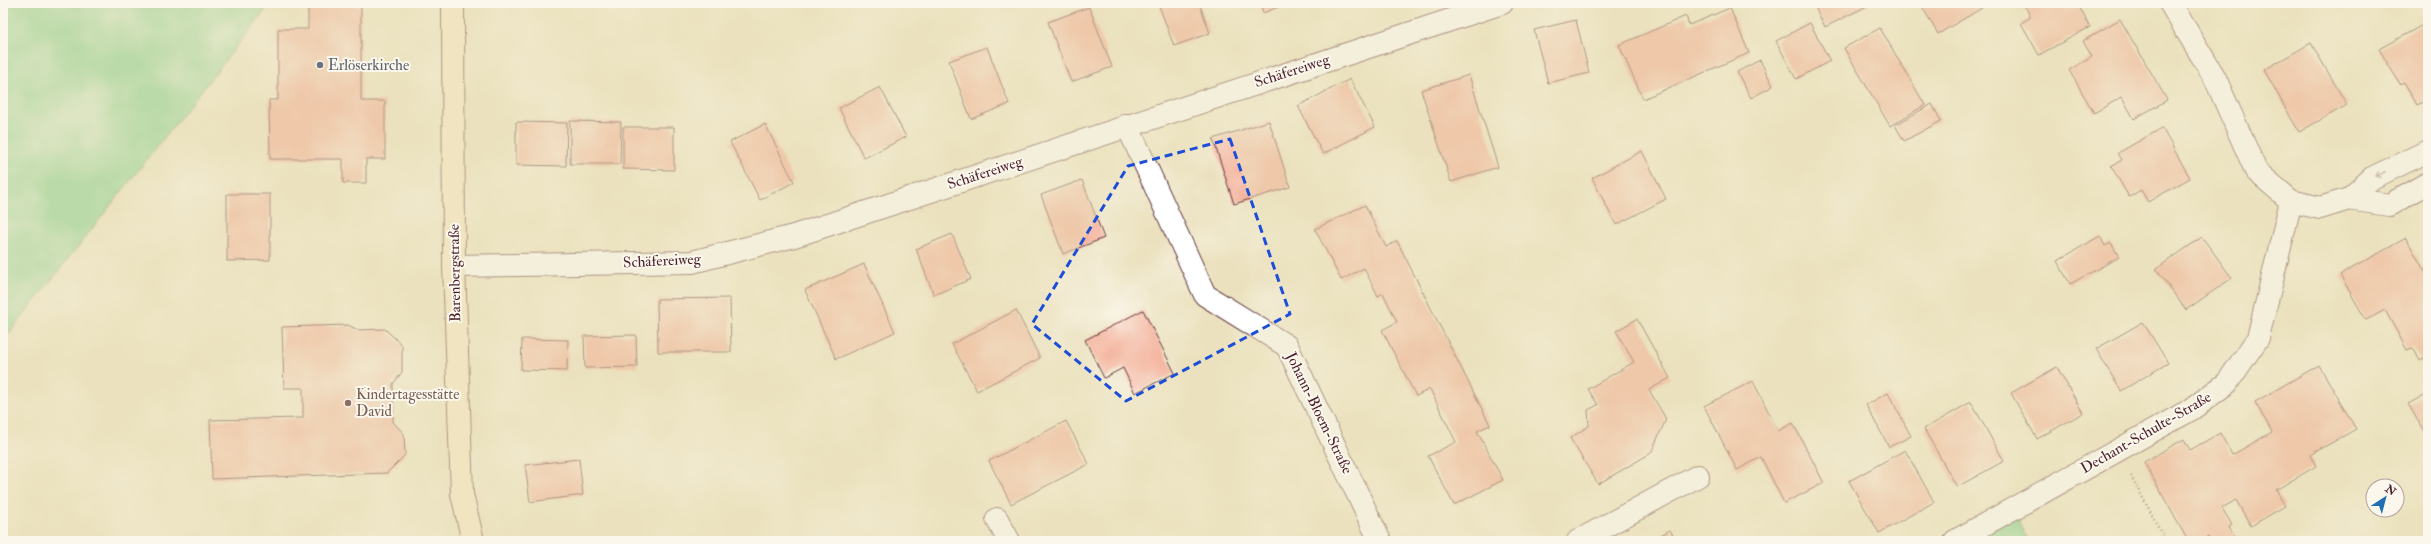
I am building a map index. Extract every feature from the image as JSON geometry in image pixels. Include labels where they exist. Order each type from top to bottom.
[{"type":"street","name":"Barenbergstraße","points":[[453,3],[454,266],[462,494],[473,541]]},
{"type":"street","name":"Schäfereiweg","points":[[454,266],[692,262],[794,236],[1127,125],[1502,3]]},
{"type":"street","points":[[2170,3],[2215,78],[2256,171],[2291,201],[2320,208],[2349,199],[2372,178],[2420,155],[2427,187],[2389,205],[2349,199]]},
{"type":"street","name":"Johann-Bloem-Straße","points":[[1127,125],[1205,295],[1287,346],[1380,541]]},
{"type":"street","name":"Dechant-Schulte-Straße","points":[[1955,541],[2192,409],[2227,384],[2258,338],[2291,201]]},
{"type":"street","points":[[1578,541],[1698,476]]},
{"type":"street","points":[[997,519],[1009,541]]},
{"type":"path","points":[[2117,451],[2166,541]]},
{"type":"highlighted area","points":[[1230,139],[1290,314],[1126,401],[1032,324],[1128,166]]},
{"type":"green space","points":[[3,3],[271,3],[3,341]]},
{"type":"green space","points":[[2016,515],[2030,541],[1971,541]]},
{"type":"building","points":[[1158,3],[1199,3],[1210,33],[1174,46]]},
{"type":"building","points":[[1260,3],[1289,3],[1263,13]]},
{"type":"building","points":[[1813,3],[1868,3],[1869,5],[1825,27]]},
{"type":"building","points":[[1920,3],[1979,3],[1982,8],[1938,34]]},
{"type":"building","points":[[2023,3],[2077,3],[2090,27],[2039,55],[2021,23],[2031,17]]},
{"type":"building","name":"Erlöserkirche","points":[[308,6],[361,6],[361,101],[385,101],[385,159],[366,159],[366,183],[343,183],[343,159],[270,159],[269,100],[278,100],[278,29],[308,29]]},
{"type":"building","points":[[1089,7],[1112,67],[1071,82],[1048,22]]},
{"type":"building","points":[[1730,8],[1749,53],[1643,99],[1619,45],[1686,16],[1689,25]]},
{"type":"building","points":[[2120,19],[2167,100],[2134,119],[2122,97],[2094,113],[2069,70],[2092,57],[2083,41]]},
{"type":"building","points":[[1576,20],[1589,73],[1548,83],[1534,30]]},
{"type":"building","points":[[2428,22],[2428,99],[2417,105],[2404,82],[2400,84],[2379,49]]},
{"type":"building","points":[[1810,23],[1830,61],[1796,79],[1776,41]]},
{"type":"building","points":[[1880,28],[1925,105],[1890,126],[1844,48]]},
{"type":"building","points":[[2311,43],[2347,105],[2299,132],[2264,70]]},
{"type":"building","points":[[987,47],[1009,104],[971,119],[949,61]]},
{"type":"building","points":[[1760,60],[1773,86],[1751,98],[1737,72]]},
{"type":"building","points":[[1469,75],[1498,167],[1451,182],[1421,90]]},
{"type":"building","points":[[1350,79],[1375,127],[1323,154],[1298,106]]},
{"type":"building","points":[[880,87],[906,137],[864,158],[839,108]]},
{"type":"building","points":[[1932,104],[1941,121],[1904,141],[1895,125]]},
{"type":"building","points":[[570,121],[621,122],[620,164],[570,164]]},
{"type":"building","points":[[1269,121],[1290,187],[1234,204],[1213,139]]},
{"type":"building","points":[[516,122],[567,123],[566,166],[516,165]]},
{"type":"building","points":[[765,124],[794,182],[760,200],[730,142]]},
{"type":"building","points":[[623,127],[674,127],[674,170],[623,169]]},
{"type":"building","points":[[2162,128],[2190,178],[2148,202],[2141,190],[2129,197],[2111,166],[2122,160],[2118,153]]},
{"type":"building","points":[[1642,151],[1666,199],[1616,225],[1592,178]]},
{"type":"building","points":[[1082,180],[1104,238],[1063,254],[1041,195]]},
{"type":"building","points":[[227,194],[270,194],[270,260],[227,261]]},
{"type":"building","points":[[1365,205],[1386,247],[1397,241],[1490,425],[1477,431],[1503,480],[1454,505],[1428,456],[1456,442],[1430,389],[1416,396],[1382,330],[1397,322],[1383,293],[1378,296],[1364,268],[1341,280],[1315,229]]},
{"type":"building","points":[[952,234],[971,279],[934,295],[916,249]]},
{"type":"building","points":[[2100,236],[2105,246],[2111,243],[2119,257],[2070,284],[2057,261]]},
{"type":"building","points":[[2202,237],[2232,278],[2186,310],[2156,269]]},
{"type":"building","points":[[2406,238],[2428,277],[2428,356],[2420,361],[2413,348],[2407,350],[2385,310],[2366,320],[2340,275]]},
{"type":"building","points":[[864,264],[895,332],[836,359],[805,290]]},
{"type":"building","points":[[730,298],[731,352],[658,352],[657,299]]},
{"type":"building","points":[[1016,310],[1040,358],[977,391],[952,344]]},
{"type":"building","points":[[1143,310],[1175,373],[1135,393],[1123,368],[1104,378],[1085,340]]},
{"type":"building","points":[[1637,319],[1670,378],[1649,390],[1666,419],[1651,453],[1598,484],[1570,438],[1589,426],[1588,410],[1598,405],[1588,389],[1634,362],[1616,331]]},
{"type":"building","points":[[2143,322],[2168,363],[2121,391],[2096,349]]},
{"type":"building","name":"Kindertagesstätte David","points":[[348,325],[358,330],[385,329],[402,345],[402,372],[393,384],[393,422],[404,434],[405,455],[387,473],[212,479],[210,420],[303,418],[303,388],[284,388],[282,327]]},
{"type":"building","points":[[636,335],[637,367],[585,368],[584,336]]},
{"type":"building","points":[[522,339],[568,340],[567,371],[521,370]]},
{"type":"building","points":[[2319,365],[2356,429],[2310,455],[2316,466],[2276,490],[2285,506],[2251,526],[2236,500],[2222,508],[2232,525],[2229,527],[2235,538],[2230,541],[2210,541],[2208,537],[2201,541],[2188,541],[2144,462],[2184,439],[2190,450],[2220,433],[2232,455],[2272,432],[2255,402]]},
{"type":"building","points":[[2057,367],[2083,413],[2037,439],[2011,393]]},
{"type":"building","points":[[1753,381],[1778,431],[1793,423],[1824,483],[1784,503],[1761,457],[1737,470],[1704,406]]},
{"type":"building","points":[[1888,393],[1911,436],[1889,447],[1866,405]]},
{"type":"building","points":[[2428,393],[2428,431],[2425,433],[2408,404]]},
{"type":"building","points":[[1971,402],[2004,461],[1957,487],[1924,429]]},
{"type":"building","points":[[1066,421],[1089,464],[1011,504],[989,461]]},
{"type":"building","points":[[1905,450],[1934,502],[1879,533],[1849,481]]},
{"type":"building","points":[[579,459],[583,495],[530,502],[525,465]]},
{"type":"building","points":[[1670,530],[1676,541],[1650,541]]},
{"type":"place","name":"Erlöserkirche","points":[[320,65]]},
{"type":"place","name":"Kindertagesstätte David","points":[[348,403]]}]
